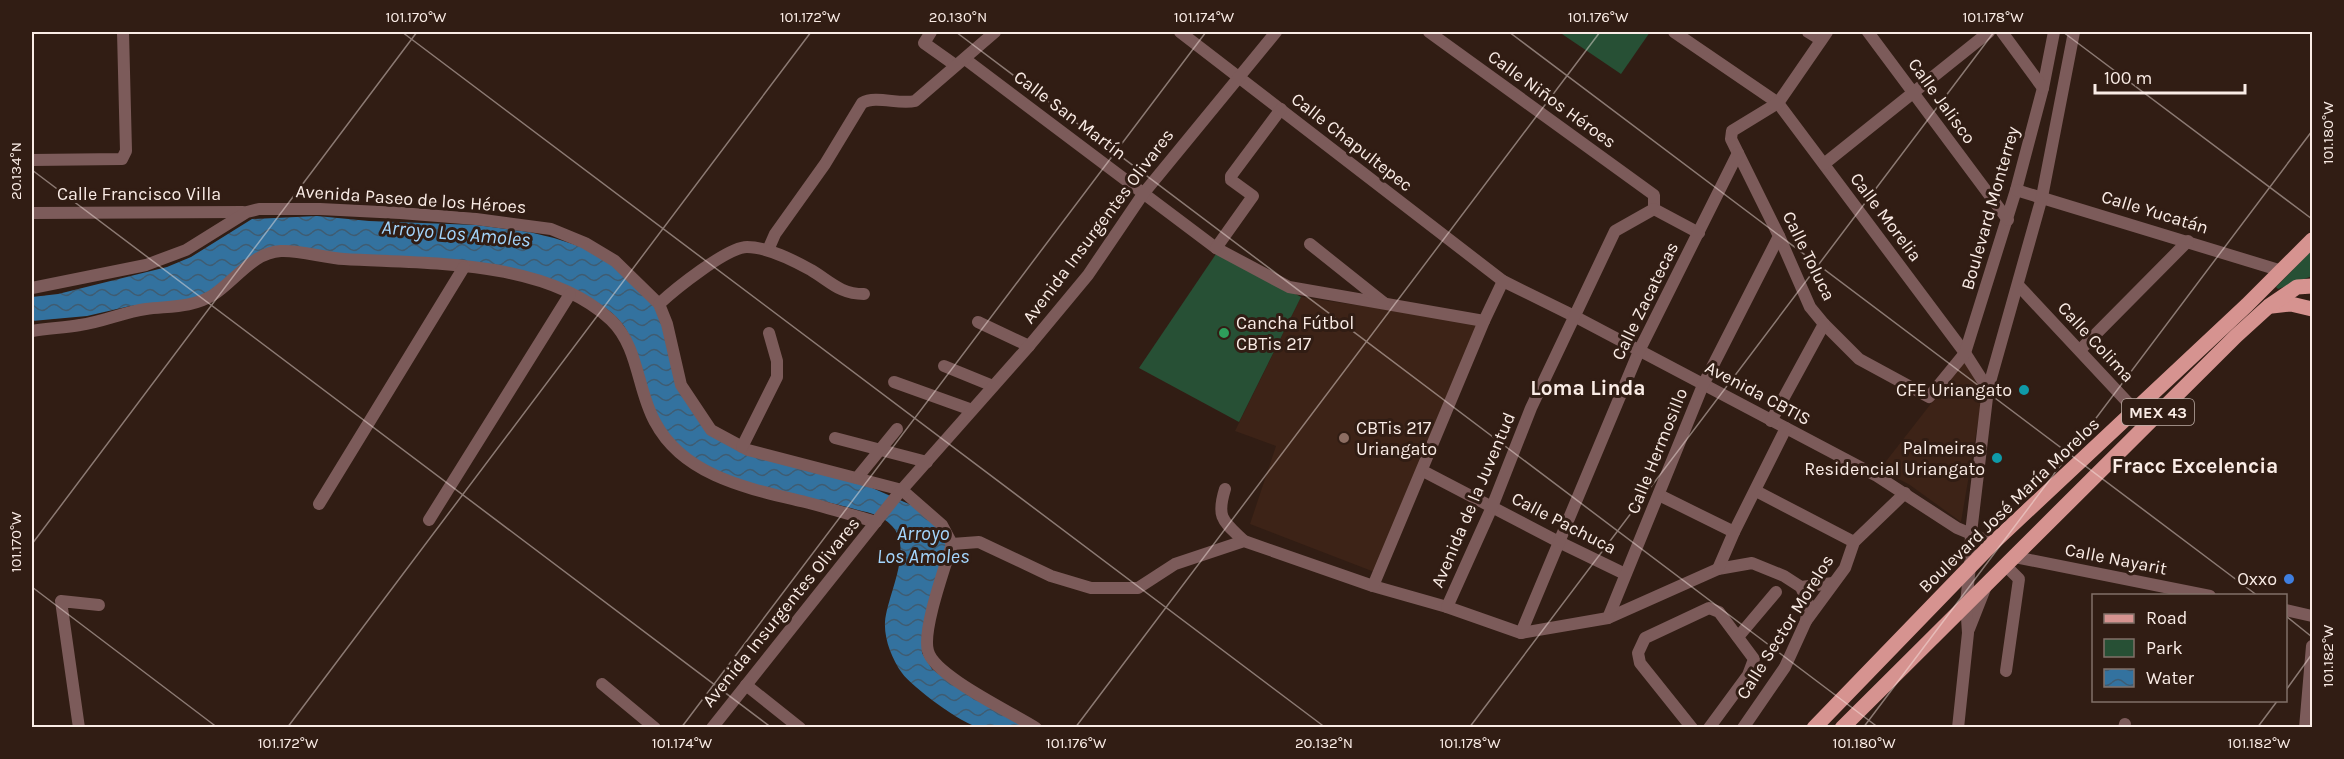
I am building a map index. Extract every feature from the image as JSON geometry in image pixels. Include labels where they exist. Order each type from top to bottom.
[{"type":"main road","name":"Boulevard José María Morelos","points":[[1814,728],[1993,543],[2313,240]]},
{"type":"main road","name":"Boulevard José María Morelos","points":[[1842,728],[2147,423],[2269,306],[2297,287],[2313,286]]},
{"type":"main road","points":[[2269,306],[2291,304],[2313,309]]},
{"type":"main road","points":[[1993,543],[2004,543],[2012,549],[2010,562]]},
{"type":"main road","points":[[1970,566],[1977,577],[1988,584]]},
{"type":"street","points":[[32,160],[122,159],[126,151],[123,32]]},
{"type":"street","name":"Calle San Martín","points":[[931,32],[924,43],[960,62],[1216,248],[1289,287],[1484,321]]},
{"type":"street","points":[[768,250],[775,234],[825,164],[862,103],[868,100],[906,103],[915,101],[995,32]]},
{"type":"street","name":"Calle Chapultepec","points":[[1180,32],[1503,281]]},
{"type":"street","name":"Avenida Insurgentes Olivares","points":[[712,728],[900,492],[1029,346],[1088,275],[1143,194],[1276,32]]},
{"type":"street","name":"Calle Niños Héroes","points":[[1429,32],[1654,195],[1654,208]]},
{"type":"street","name":"Calle Morelia","points":[[1674,32],[1778,103],[1965,353]]},
{"type":"street","points":[[1778,103],[1824,36],[1808,32]]},
{"type":"street","name":"Calle Jalisco","points":[[1868,32],[2008,220]]},
{"type":"street","points":[[1824,164],[1989,32]]},
{"type":"street","points":[[2002,32],[2043,88]]},
{"type":"street","name":"Boulevard Monterrey","points":[[1965,353],[2008,220],[2043,88],[2054,32]]},
{"type":"street","points":[[1958,728],[1968,633],[1965,603],[1970,566],[1971,533],[1988,389],[2042,197],[2074,32]]},
{"type":"street","name":"Calle Toluca","points":[[1778,103],[1732,131],[1731,139],[1779,236],[1810,307],[1858,359],[1929,397],[1965,353]]},
{"type":"street","points":[[1216,248],[1253,196],[1232,180],[1231,176],[1281,110]]},
{"type":"street","name":"Calle Zacatecas","points":[[1521,633],[1639,351],[1738,153]]},
{"type":"street","name":"Calle Yucatán","points":[[2016,190],[2282,271]]},
{"type":"street","name":"Avenida Paseo de los Héroes","points":[[32,288],[146,265],[186,250],[246,212],[275,208],[400,213],[476,219],[551,229],[585,243],[615,261],[659,304],[668,324],[681,385],[711,430],[742,447],[900,492],[942,525],[952,544]]},
{"type":"street","points":[[1654,208],[1699,233]]},
{"type":"street","name":"Avenida de la Juventud","points":[[1447,607],[1492,507],[1531,408],[1615,231],[1654,208]]},
{"type":"street","name":"Calle Francisco Villa","points":[[32,213],[246,212]]},
{"type":"street","name":"Calle Hermosillo","points":[[1608,618],[1703,385],[1779,236]]},
{"type":"street","points":[[2080,350],[2188,241]]},
{"type":"street","points":[[1310,244],[1385,303]]},
{"type":"street","points":[[659,304],[679,285],[744,247],[768,250],[809,269],[848,294],[864,294]]},
{"type":"street","points":[[32,331],[78,326],[128,312],[196,303],[213,295],[255,260],[282,251],[342,259],[493,269],[557,287],[609,319],[627,341],[648,408],[656,425],[667,441],[684,456],[730,483],[877,520]]},
{"type":"street","points":[[319,504],[464,267]]},
{"type":"street","points":[[1373,586],[1503,281]]},
{"type":"street","name":"Avenida CBTIS","points":[[1503,281],[1877,476],[1957,528],[1993,543]]},
{"type":"street","name":"Calle Colima","points":[[2018,285],[2147,423]]},
{"type":"street","points":[[429,520],[570,294]]},
{"type":"street","points":[[978,322],[1029,346]]},
{"type":"street","points":[[1771,421],[1824,324]]},
{"type":"street","points":[[742,447],[777,377],[777,361],[769,333]]},
{"type":"street","points":[[1965,353],[1988,389]]},
{"type":"street","points":[[1974,368],[1981,371],[1988,370],[1995,364]]},
{"type":"street","points":[[944,366],[993,386]]},
{"type":"street","points":[[894,381],[972,410]]},
{"type":"street","points":[[1718,569],[1786,428]]},
{"type":"street","points":[[857,478],[897,429]]},
{"type":"street","points":[[836,438],[927,462]]},
{"type":"street","name":"Calle Pachuca","points":[[1422,471],[1626,574]]},
{"type":"street","points":[[1225,489],[1219,507],[1220,517],[1244,541],[1373,586],[1447,607],[1521,633],[1608,618],[1718,569],[1752,563],[1784,576],[1801,587],[1808,603],[1806,621]]},
{"type":"street","points":[[1756,491],[1854,542]]},
{"type":"street","name":"Calle Sector Morelos","points":[[1743,728],[1785,668],[1806,621],[1845,568],[1854,542],[1905,494]]},
{"type":"street","points":[[1659,495],[1734,532]]},
{"type":"street","points":[[1036,728],[954,680],[938,666],[928,652],[929,622],[952,544],[979,542],[1051,576],[1091,588],[1138,588],[1175,564],[1244,541]]},
{"type":"street","points":[[2006,671],[2019,579],[2010,562]]},
{"type":"street","name":"Calle Nayarit","points":[[2010,562],[2198,594]]},
{"type":"street","points":[[1801,587],[1833,583]]},
{"type":"street","points":[[1968,633],[1988,584]]},
{"type":"street","points":[[1738,637],[1776,592]]},
{"type":"street","points":[[79,728],[61,602],[99,605]]},
{"type":"street","points":[[1692,728],[1640,663],[1638,652],[1645,638],[1709,608],[1719,612],[1754,659],[1748,675],[1709,728]]},
{"type":"street","points":[[2287,610],[2313,616]]},
{"type":"street","points":[[2306,728],[2313,646]]},
{"type":"street","points":[[602,684],[655,728]]},
{"type":"street","points":[[746,685],[800,728]]},
{"type":"shaded area","name":"CBTis 217 Uriangato","points":[[1301,297],[1480,323],[1377,573],[1250,524],[1276,446],[1235,431]]},
{"type":"shaded area","points":[[1965,360],[1984,387],[1961,522],[1910,485],[1880,469]]},
{"type":"green space","points":[[1564,32],[1650,32],[1621,74],[1562,34]]},
{"type":"green space","points":[[2312,250],[2312,276],[2278,289],[2276,287]]},
{"type":"green space","name":"Cancha Fútbol CBTis 217","points":[[1218,251],[1301,297],[1239,422],[1139,368]]},
{"type":"water","name":"Arroyo Los Amoles","points":[[317,216],[369,221],[476,225],[529,232],[591,250],[610,260],[654,306],[661,321],[676,383],[710,433],[854,480],[918,508],[939,526],[948,545],[927,621],[922,653],[932,669],[948,681],[1024,727],[990,728],[972,725],[938,704],[902,673],[889,649],[885,628],[900,559],[898,536],[888,522],[865,512],[760,487],[717,472],[698,462],[672,440],[659,419],[629,334],[624,326],[603,306],[561,283],[288,248],[236,272],[198,299],[130,306],[87,316],[32,321],[32,297],[58,294],[167,267],[191,257],[252,219]]},
{"type":"place","name":"Cancha Fútbol CBTis 217","points":[[1224,333]]},
{"type":"place","name":"CFE Uriangato","points":[[2024,390]]},
{"type":"place","name":"CBTis 217 Uriangato","points":[[1344,438]]},
{"type":"place","name":"Palmeiras Residencial Uriangato","points":[[1997,458]]},
{"type":"place","name":"Oxxo","points":[[2289,579]]},
{"type":"district","name":"Loma Linda","points":[[1588,388]]},
{"type":"district","name":"Fracc Excelencia","points":[[2195,466]]}]
